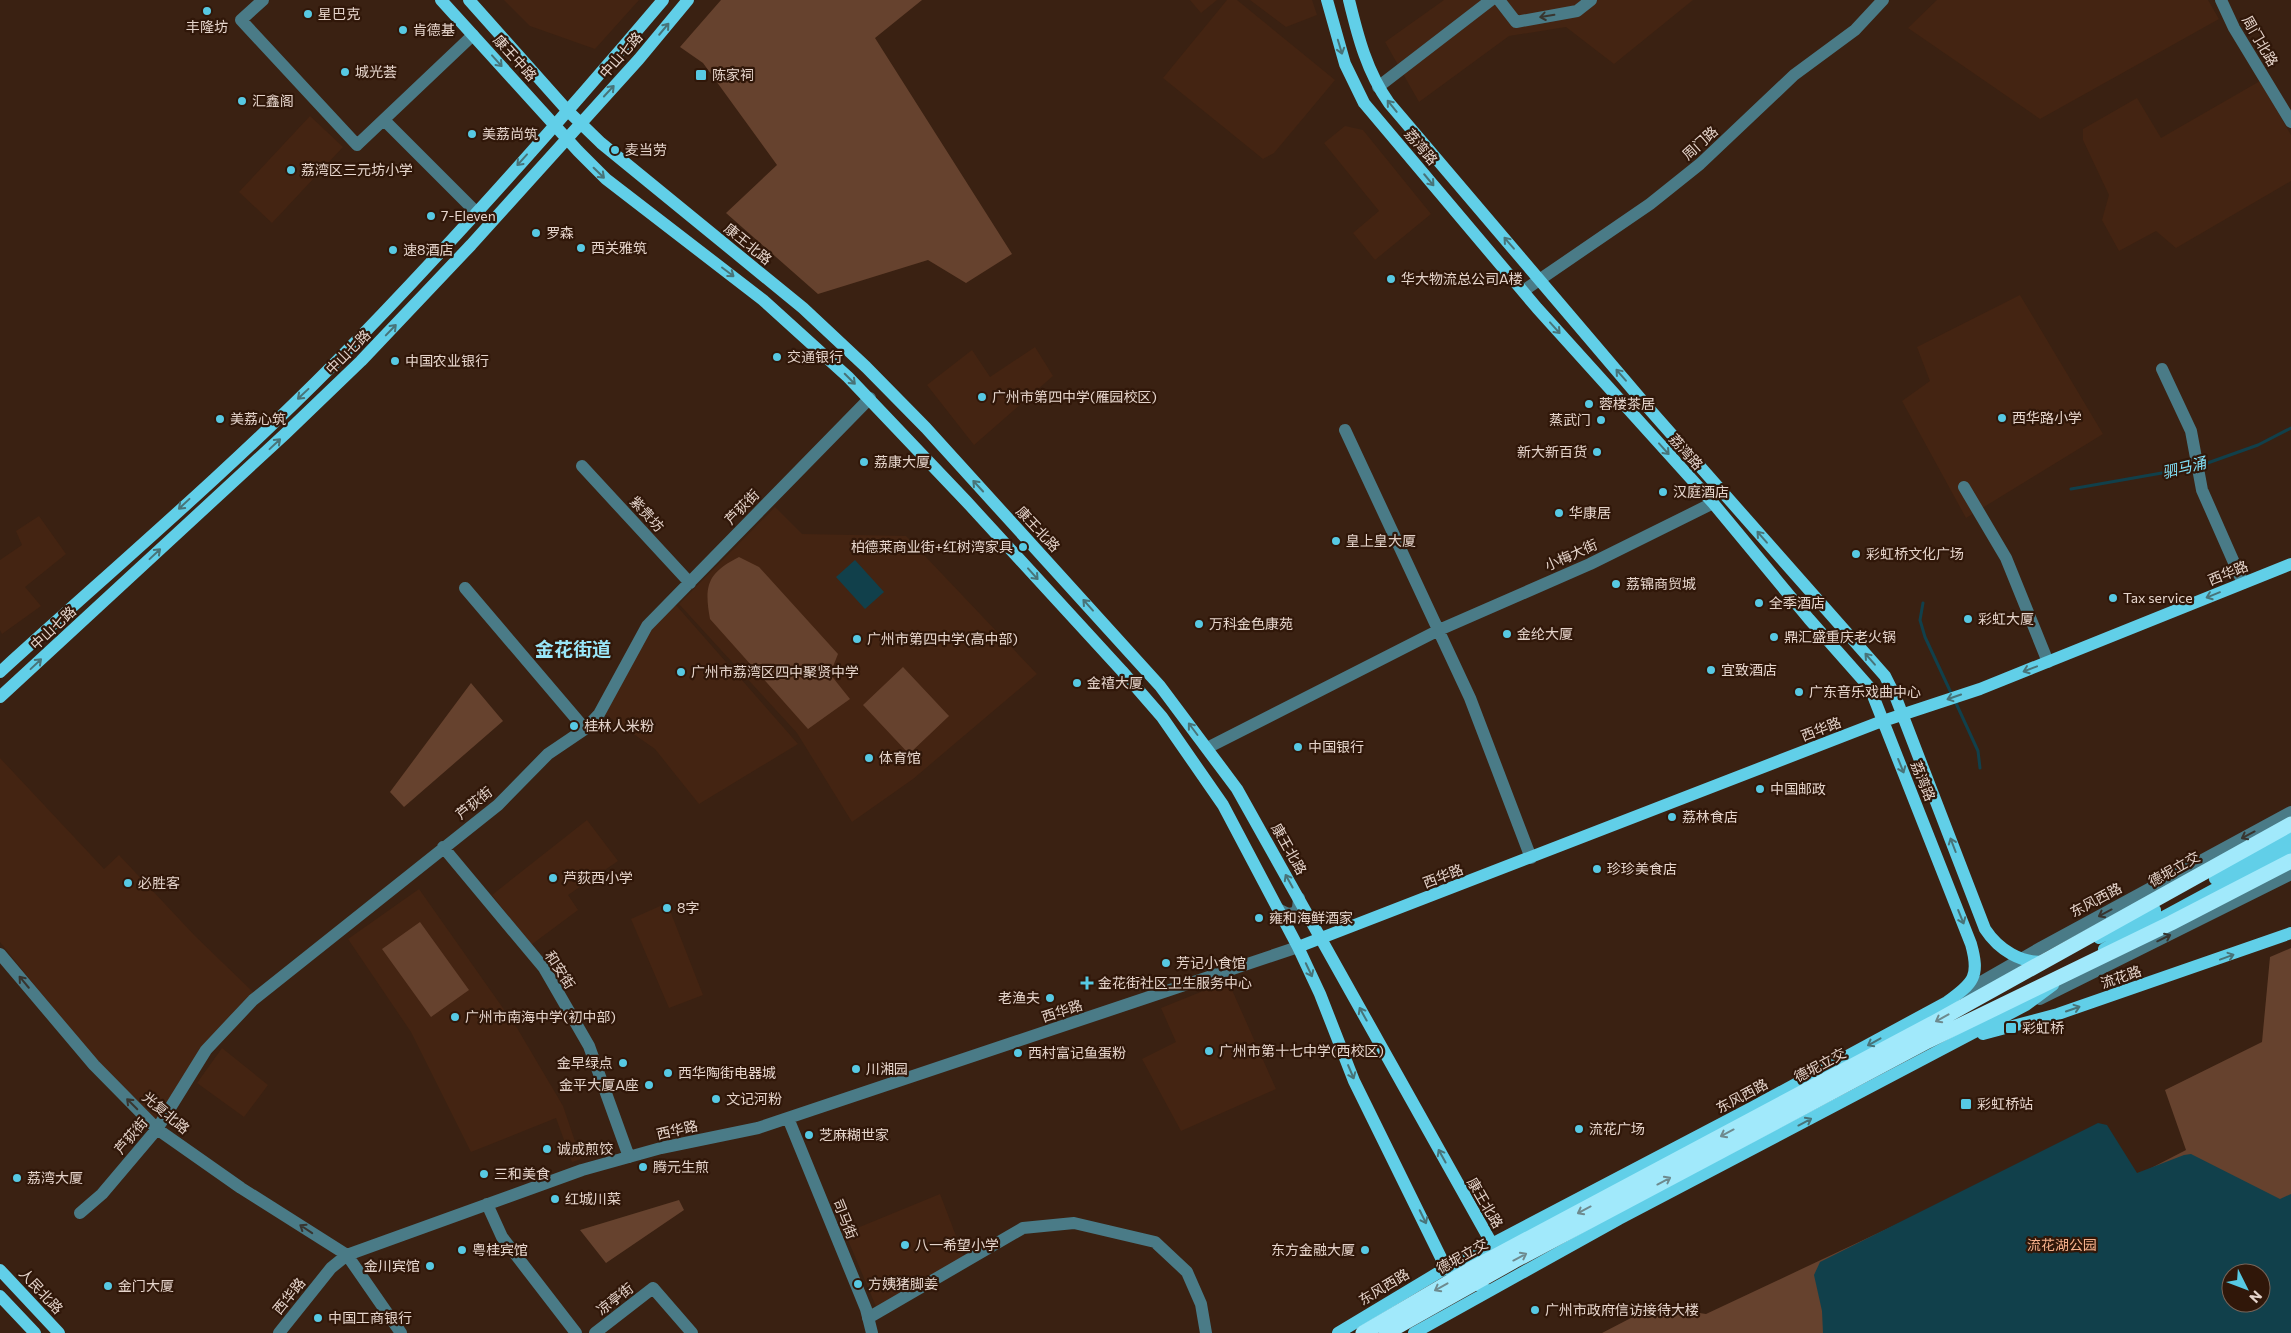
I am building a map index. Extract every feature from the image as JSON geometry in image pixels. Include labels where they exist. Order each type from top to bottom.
[{"type":"highway","name":"德坭立交","points":[[1363,1333],[1475,1267],[1935,1022],[2212,866],[2291,824]]},
{"type":"highway","name":"德坭立交","points":[[1386,1333],[1506,1265],[1928,1041],[2171,923],[2291,861]]},
{"type":"main road","name":"康王中路","points":[[441,0],[566,138]]},
{"type":"main road","name":"康王中路","points":[[469,0],[568,110]]},
{"type":"main road","name":"中山七路","points":[[0,672],[308,389],[373,323],[476,212],[625,46],[663,0]]},
{"type":"main road","name":"中山七路","points":[[0,697],[285,434],[361,361],[427,293],[579,122],[639,59],[688,0]]},
{"type":"main road","name":"荔湾路","points":[[1326,0],[1345,64],[1364,104],[1523,291],[1713,503],[1809,619],[1870,688],[1975,956],[1975,972],[1968,988],[1947,1002]]},
{"type":"main road","name":"荔湾路","points":[[1348,0],[1362,51],[1378,87],[1389,103],[1645,404],[1891,685],[1986,929],[1992,939],[2020,959]]},
{"type":"main road","points":[[625,46],[639,59]]},
{"type":"main road","name":"康王北路","points":[[568,110],[618,159],[823,326],[866,367],[926,428],[1141,664],[1207,748],[1237,788],[1492,1244],[1488,1291]]},
{"type":"main road","points":[[566,138],[606,179],[729,272],[783,316],[870,398],[1122,671],[1162,717],[1224,805],[1298,947],[1320,994],[1354,1081],[1446,1268],[1488,1291]]},
{"type":"main road","name":"西华路","points":[[1298,947],[1883,721],[1902,716],[2048,662],[2291,564]]},
{"type":"main road","points":[[1870,688],[1884,676]]},
{"type":"main road","name":"德坭立交","points":[[2160,912],[2291,838]]},
{"type":"main road","points":[[1947,1002],[2061,958],[2291,848]]},
{"type":"main road","points":[[1414,1333],[1619,1219],[2026,1005],[2090,957],[2160,912]]},
{"type":"main road","name":"流花路","points":[[1959,1041],[2058,1014],[2291,933]]},
{"type":"main road","points":[[2020,959],[2040,962],[2061,958]]},
{"type":"main road","name":"东风西路","points":[[1338,1333],[1446,1268],[1744,1112],[1947,1002]]},
{"type":"main road","name":"人民北路","points":[[0,1270],[59,1333]]},
{"type":"main road","points":[[0,1282],[48,1333]]},
{"type":"main road","points":[[0,1296],[35,1333]]},
{"type":"street","points":[[263,0],[241,20],[357,145],[473,35]]},
{"type":"street","points":[[1378,87],[1490,0]]},
{"type":"street","points":[[1499,0],[1516,22],[1578,11],[1591,0]]},
{"type":"street","name":"周门路","points":[[1523,291],[1650,204],[1700,164],[1794,75],[1855,30],[1883,0]]},
{"type":"street","name":"周门北路","points":[[2221,0],[2234,28],[2291,122]]},
{"type":"street","points":[[384,120],[476,212]]},
{"type":"street","points":[[2162,369],[2191,432],[2202,490],[2243,583]]},
{"type":"street","name":"芦荻街","points":[[80,1213],[102,1194],[157,1129],[206,1050],[252,1000],[498,805],[548,754],[585,729],[606,703],[647,626],[870,398]]},
{"type":"street","points":[[1346,430],[1470,698],[1531,858]]},
{"type":"street","name":"紫贵坊","points":[[582,466],[690,583]]},
{"type":"street","points":[[1964,487],[2006,558],[2048,662]]},
{"type":"street","name":"小梅大街","points":[[1207,748],[1439,630],[1590,564],[1713,503]]},
{"type":"street","points":[[465,588],[585,729]]},
{"type":"street","name":"东风西路","points":[[1947,1002],[2020,959],[2291,812]]},
{"type":"street","name":"和安街","points":[[443,847],[544,968],[589,1046],[628,1157]]},
{"type":"street","points":[[2026,1005],[2291,874]]},
{"type":"street","points":[[1278,909],[1288,914],[1295,913],[1298,908],[1299,898]]},
{"type":"street","name":"西华路","points":[[279,1333],[331,1268],[347,1255],[582,1170],[628,1157],[758,1128],[1298,947]]},
{"type":"street","name":"光复北路","points":[[0,954],[94,1065],[157,1129],[241,1188],[347,1255]]},
{"type":"street","points":[[1744,1112],[1762,1144]]},
{"type":"street","name":"司马街","points":[[788,1118],[868,1318],[872,1333]]},
{"type":"street","points":[[1602,1187],[1619,1219]]},
{"type":"street","points":[[487,1204],[502,1237],[576,1333]]},
{"type":"street","points":[[868,1318],[1023,1228],[1074,1223],[1155,1242],[1188,1272],[1201,1304],[1206,1333]]},
{"type":"street","points":[[347,1255],[401,1333]]},
{"type":"street","name":"凉亭街","points":[[595,1333],[653,1288],[692,1333]]},
{"type":"street","points":[[1364,1317],[1374,1333]]},
{"type":"shaded area","points":[[504,0],[639,0],[595,49],[530,26]]},
{"type":"shaded area","points":[[1190,0],[1217,0],[1201,13]]},
{"type":"shaded area","points":[[1227,0],[1237,0],[1335,80],[1274,153],[1263,159],[1163,78]]},
{"type":"shaded area","points":[[1250,0],[1312,0],[1317,15],[1286,27]]},
{"type":"shaded area","points":[[1444,0],[1693,0],[1614,64],[1566,27],[1509,36],[1419,102],[1385,42]]},
{"type":"shaded area","points":[[1937,0],[2208,0],[2219,19],[2040,119],[1908,28]]},
{"type":"shaded area","points":[[2260,81],[2291,135],[2291,181],[2176,248],[2156,231],[2119,251],[2102,220],[2109,195],[2083,140],[2083,129],[2137,98],[2161,138]]},
{"type":"shaded area","name":"荔湾区三元坊小学","points":[[310,116],[343,147],[272,223],[239,192]]},
{"type":"shaded area","points":[[1345,126],[1363,130],[1431,214],[1375,260],[1353,233],[1379,211],[1324,143]]},
{"type":"shaded area","name":"西华路小学","points":[[2020,295],[2103,434],[1966,518],[1902,401],[1930,381],[1917,347]]},
{"type":"shaded area","name":"广州市第四中学(雁园校区)","points":[[1035,347],[1053,376],[974,445],[927,385],[972,350],[990,377]]},
{"type":"shaded area","name":"广州市第四中学(高中部)","points":[[775,507],[802,534],[906,536],[1037,674],[913,779],[852,822],[797,733],[679,604]]},
{"type":"shaded area","points":[[39,516],[66,554],[25,587],[41,606],[2,634],[0,630],[0,560],[22,545],[16,531]]},
{"type":"shaded area","name":"广州市荔湾区四中聚贤中学","points":[[675,604],[798,744],[699,804],[655,749],[605,714],[650,631]]},
{"type":"shaded area","points":[[0,758],[104,869],[119,855],[195,936],[254,993],[156,1120],[84,1047],[0,942]]},
{"type":"shaded area","name":"芦荻西小学","points":[[587,820],[618,861],[568,895],[578,910],[531,945],[492,895]]},
{"type":"shaded area","name":"广州市南海中学(初中部)","points":[[419,889],[517,1028],[563,1106],[581,1159],[572,1162],[556,1118],[471,1152],[411,1032],[348,939]]},
{"type":"shaded area","points":[[667,903],[703,995],[669,1008],[631,919]]},
{"type":"shaded area","name":"广州市第十七中学(西校区)","points":[[1228,981],[1276,1089],[1181,1131],[1142,1059],[1176,1042],[1161,1008]]},
{"type":"shaded area","points":[[222,1048],[268,1085],[244,1117],[197,1083]]},
{"type":"shaded area","name":"八一希望小学","points":[[940,1194],[964,1257],[877,1309],[845,1233]]},
{"type":"green space","points":[[721,0],[922,0],[875,38],[1012,254],[966,283],[928,260],[818,294],[726,213],[777,165],[703,63],[680,47]]},
{"type":"green space","points":[[739,557],[759,567],[838,654],[830,674],[850,699],[808,729],[710,619],[708,589],[710,582],[720,569]]},
{"type":"green space","points":[[903,667],[949,716],[909,754],[863,705]]},
{"type":"green space","points":[[471,683],[503,721],[404,807],[390,792]]},
{"type":"green space","points":[[420,922],[469,990],[431,1017],[382,949]]},
{"type":"green space","name":"流花湖公园","points":[[2291,948],[2291,1333],[1602,1333],[1654,1306],[1706,1314],[2093,1132],[2124,1182],[2186,1150],[2165,1090],[2262,1042],[2270,957]]},
{"type":"green space","points":[[679,1200],[684,1210],[606,1263],[580,1230]]},
{"type":"water","points":[[855,560],[884,592],[865,609],[836,577]]},
{"type":"water","name":"流花湖公园","points":[[2098,1123],[2107,1125],[2137,1173],[2191,1154],[2280,1199],[2291,1194],[2291,1333],[1823,1333],[1822,1311],[1814,1275],[1820,1262]]},
{"type":"waterway","name":"驷马涌","points":[[2202,465],[2258,445],[2291,428]]},
{"type":"waterway","name":"驷马涌","points":[[2071,489],[2196,467]]},
{"type":"waterway","name":"驷马涌","points":[[1923,603],[1920,620],[1925,637],[1952,695]]},
{"type":"waterway","name":"驷马涌","points":[[1955,701],[1978,751],[1980,768]]},
{"type":"place","name":"丰隆坊","points":[[207,11]]},
{"type":"place","name":"星巴克","points":[[308,14]]},
{"type":"place","name":"肯德基","points":[[403,30]]},
{"type":"place","name":"城光荟","points":[[345,72]]},
{"type":"place","name":"陈家祠","points":[[701,75]]},
{"type":"place","name":"汇鑫阁","points":[[242,101]]},
{"type":"place","name":"美荔尚筑","points":[[472,134]]},
{"type":"place","name":"麦当劳","points":[[615,150]]},
{"type":"place","name":"荔湾区三元坊小学","points":[[291,170]]},
{"type":"place","name":"7-Eleven","points":[[431,216]]},
{"type":"place","name":"罗森","points":[[536,233]]},
{"type":"place","name":"西关雅筑","points":[[581,248]]},
{"type":"place","name":"速8酒店","points":[[393,250]]},
{"type":"place","name":"华大物流总公司A楼","points":[[1391,279]]},
{"type":"place","name":"交通银行","points":[[777,357]]},
{"type":"place","name":"中国农业银行","points":[[395,361]]},
{"type":"place","name":"广州市第四中学(雁园校区)","points":[[982,397]]},
{"type":"place","name":"蓉楼茶居","points":[[1589,404]]},
{"type":"place","name":"西华路小学","points":[[2002,418]]},
{"type":"place","name":"美荔心筑","points":[[220,419]]},
{"type":"place","name":"蒸武门","points":[[1601,420]]},
{"type":"place","name":"新大新百货","points":[[1597,452]]},
{"type":"place","name":"荔康大厦","points":[[864,462]]},
{"type":"place","name":"汉庭酒店","points":[[1663,492]]},
{"type":"place","name":"华康居","points":[[1559,513]]},
{"type":"place","name":"皇上皇大厦","points":[[1336,541]]},
{"type":"place","name":"柏德莱商业街+红树湾家具","points":[[1023,547]]},
{"type":"place","name":"彩虹桥文化广场","points":[[1856,554]]},
{"type":"place","name":"荔锦商贸城","points":[[1616,584]]},
{"type":"place","name":"Tax service","points":[[2113,598]]},
{"type":"place","name":"全季酒店","points":[[1759,603]]},
{"type":"place","name":"彩虹大厦","points":[[1968,619]]},
{"type":"place","name":"万科金色康苑","points":[[1199,624]]},
{"type":"place","name":"金纶大厦","points":[[1507,634]]},
{"type":"place","name":"鼎汇盛重庆老火锅","points":[[1774,637]]},
{"type":"place","name":"广州市第四中学(高中部)","points":[[857,639]]},
{"type":"place","name":"宜致酒店","points":[[1711,670]]},
{"type":"place","name":"广州市荔湾区四中聚贤中学","points":[[681,672]]},
{"type":"place","name":"金禧大厦","points":[[1077,683]]},
{"type":"place","name":"广东音乐戏曲中心","points":[[1799,692]]},
{"type":"place","name":"桂林人米粉","points":[[574,726]]},
{"type":"place","name":"中国银行","points":[[1298,747]]},
{"type":"place","name":"体育馆","points":[[869,758]]},
{"type":"place","name":"中国邮政","points":[[1760,789]]},
{"type":"place","name":"荔林食店","points":[[1672,817]]},
{"type":"place","name":"珍珍美食店","points":[[1597,869]]},
{"type":"place","name":"芦荻西小学","points":[[553,878]]},
{"type":"place","name":"必胜客","points":[[128,883]]},
{"type":"place","name":"8字","points":[[667,908]]},
{"type":"place","name":"雍和海鲜酒家","points":[[1259,918]]},
{"type":"place","name":"芳记小食馆","points":[[1166,963]]},
{"type":"place","name":"金花街社区卫生服务中心","points":[[1087,983]]},
{"type":"place","name":"老渔夫","points":[[1050,998]]},
{"type":"place","name":"广州市南海中学(初中部)","points":[[455,1017]]},
{"type":"place","name":"彩虹桥","points":[[2011,1028]]},
{"type":"place","name":"广州市第十七中学(西校区)","points":[[1209,1051]]},
{"type":"place","name":"西村富记鱼蛋粉","points":[[1018,1053]]},
{"type":"place","name":"金早绿点","points":[[623,1063]]},
{"type":"place","name":"川湘园","points":[[856,1069]]},
{"type":"place","name":"西华陶街电器城","points":[[668,1073]]},
{"type":"place","name":"金平大厦A座","points":[[649,1085]]},
{"type":"place","name":"文记河粉","points":[[716,1099]]},
{"type":"place","name":"彩虹桥站","points":[[1966,1104]]},
{"type":"place","name":"流花广场","points":[[1579,1129]]},
{"type":"place","name":"芝麻糊世家","points":[[809,1135]]},
{"type":"place","name":"诚成煎饺","points":[[547,1149]]},
{"type":"place","name":"腾元生煎","points":[[643,1167]]},
{"type":"place","name":"三和美食","points":[[484,1174]]},
{"type":"place","name":"荔湾大厦","points":[[17,1178]]},
{"type":"place","name":"红城川菜","points":[[555,1199]]},
{"type":"place","name":"八一希望小学","points":[[905,1245]]},
{"type":"place","name":"粤桂宾馆","points":[[462,1250]]},
{"type":"place","name":"东方金融大厦","points":[[1365,1250]]},
{"type":"place","name":"金川宾馆","points":[[430,1266]]},
{"type":"place","name":"方姨猪脚姜","points":[[858,1284]]},
{"type":"place","name":"金门大厦","points":[[108,1286]]},
{"type":"place","name":"广州市政府信访接待大楼","points":[[1535,1310]]},
{"type":"place","name":"中国工商银行","points":[[318,1318]]},
{"type":"district","name":"金花街道","points":[[573,649]]}]
